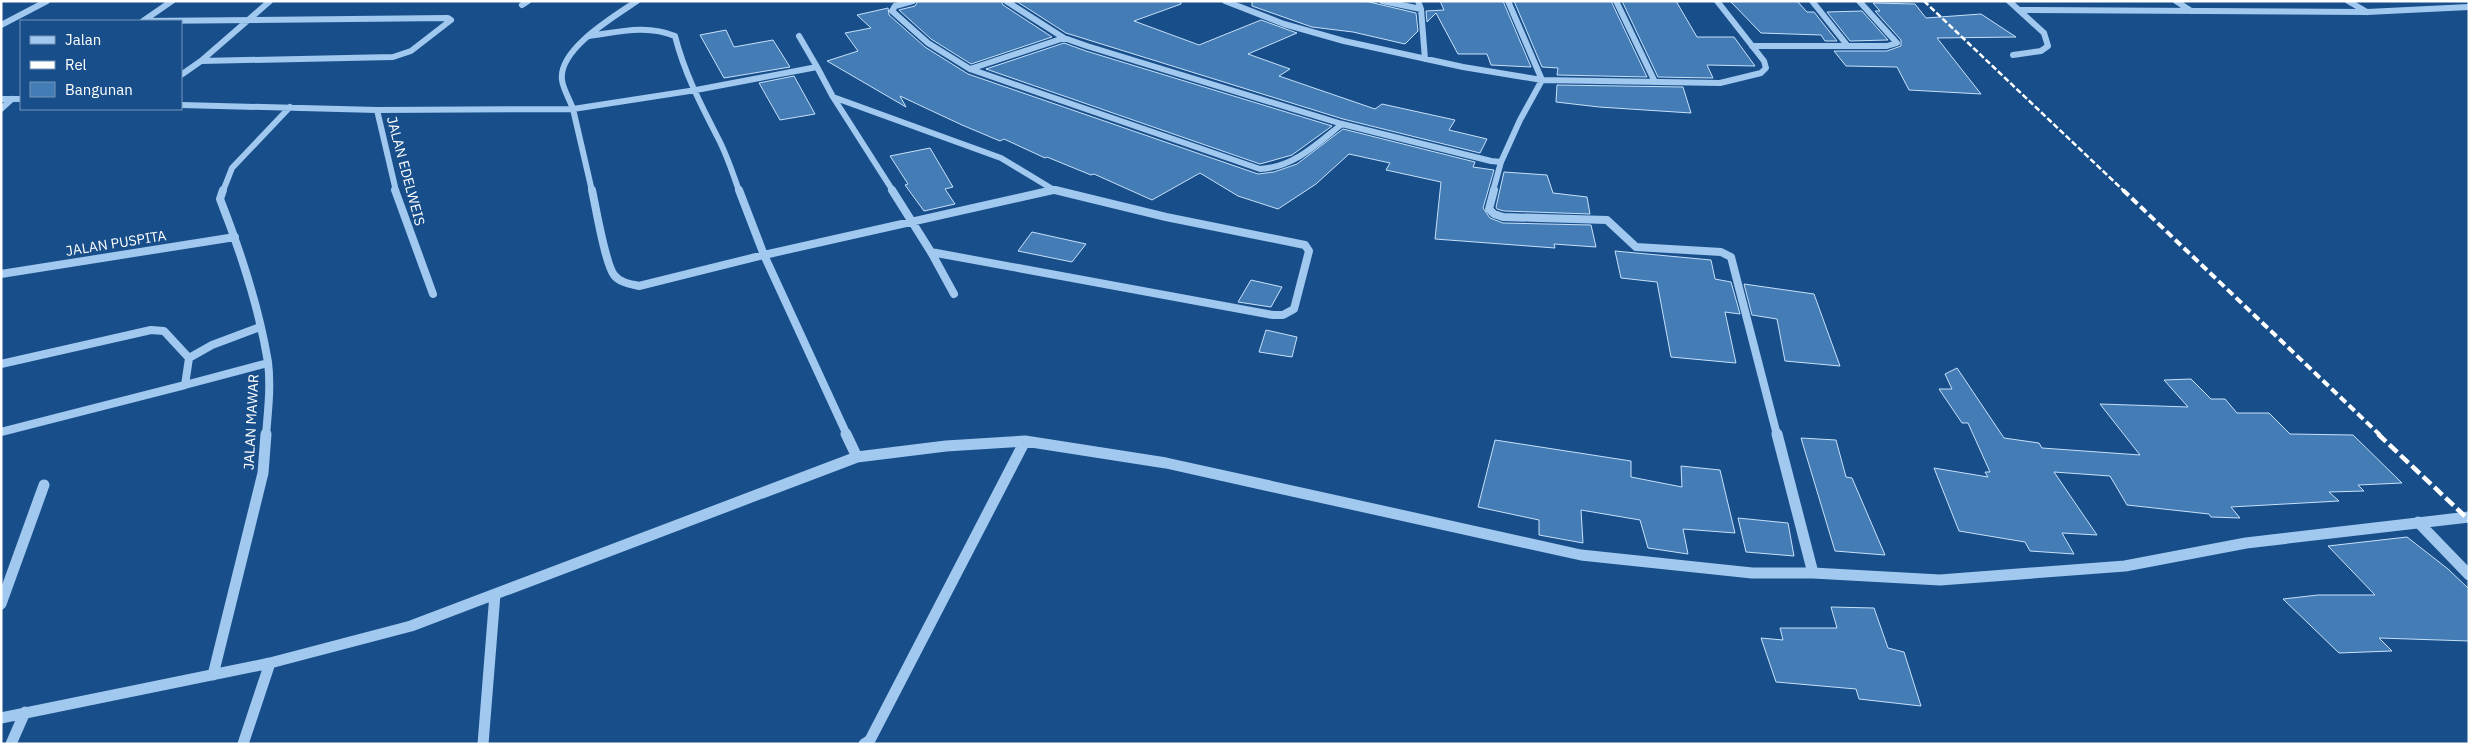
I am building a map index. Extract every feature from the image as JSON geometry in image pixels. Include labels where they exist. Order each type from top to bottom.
[{"type":"street","points":[[1,25],[47,1]]},
{"type":"street","points":[[144,20],[172,1]]},
{"type":"street","points":[[182,74],[201,61],[270,1]]},
{"type":"street","points":[[638,1],[586,36],[563,65],[562,80],[573,109],[606,252],[614,275],[626,283],[639,286],[764,255],[1054,190]]},
{"type":"street","points":[[913,1],[895,6],[892,11],[937,51],[970,69],[1260,169],[1272,170],[1288,164],[1342,124]]},
{"type":"street","points":[[1006,1],[1064,38],[1342,124],[1501,162]]},
{"type":"street","points":[[1382,1],[1421,9]]},
{"type":"street","points":[[1418,1],[1421,9],[1425,59]]},
{"type":"street","points":[[1508,1],[1542,80]]},
{"type":"street","points":[[1616,1],[1655,82]]},
{"type":"street","points":[[1227,2],[1258,17],[1289,27],[1425,59],[1542,80],[1720,83],[1762,73],[1766,68],[1764,60],[1717,1]]},
{"type":"street","points":[[1812,1],[1847,45]]},
{"type":"street","points":[[1752,46],[1887,46],[1897,43],[1859,1]]},
{"type":"street","points":[[2010,1],[2044,33],[2048,46],[2041,51],[2013,55]]},
{"type":"street","points":[[2176,1],[2191,12]]},
{"type":"street","points":[[2348,1],[2367,12]]},
{"type":"street","points":[[2020,10],[2367,12],[2469,7]]},
{"type":"street","points":[[182,21],[448,18],[451,20],[411,51],[398,56],[201,61]]},
{"type":"street","points":[[586,36],[651,29],[666,31],[675,36],[682,64],[696,90],[707,119],[720,139],[764,255],[858,457]]},
{"type":"street","points":[[799,36],[833,97],[931,252],[954,294]]},
{"type":"street","points":[[970,69],[1064,38]]},
{"type":"street","points":[[182,105],[377,110],[573,109],[696,90],[817,67]]},
{"type":"street","points":[[1542,80],[1520,120],[1501,162],[1489,209],[1494,214],[1512,217],[1607,220],[1636,247],[1721,252],[1731,258],[1813,573]]},
{"type":"street","points":[[833,97],[849,101],[1001,158],[1054,190],[1166,218],[1305,245],[1309,251],[1294,309],[1283,316],[931,252]]},
{"type":"street","points":[[1,99],[20,99]]},
{"type":"street","points":[[1,108],[12,99]]},
{"type":"street","name":"JALAN MAWAR","points":[[212,674],[263,473],[268,398],[268,363],[260,327],[235,237],[220,198],[232,168],[290,107]]},
{"type":"street","name":"JALAN EDELWEIS","points":[[377,110],[396,193],[433,294]]},
{"type":"street","name":"JALAN PUSPITA","points":[[1,274],[235,237]]},
{"type":"street","points":[[189,358],[212,345],[260,327]]},
{"type":"street","points":[[1,364],[151,330],[164,331],[189,358]]},
{"type":"street","points":[[185,385],[189,358]]},
{"type":"street","points":[[1,432],[268,363]]},
{"type":"street","points":[[864,744],[870,740],[1025,441]]},
{"type":"street","points":[[1,718],[270,662],[411,626],[858,457],[946,446],[1025,441],[1166,462],[1581,555],[1752,573],[1813,573],[1940,580],[2125,566],[2246,543],[2469,517]]},
{"type":"street","points":[[1,604],[44,485]]},
{"type":"street","points":[[2418,522],[2469,575]]},
{"type":"street","points":[[483,744],[495,594]]},
{"type":"street","points":[[243,744],[270,662]]},
{"type":"street","points":[[11,744],[25,712]]},
{"type":"building","points":[[918,1],[1001,1],[1003,5],[1052,37],[971,64],[931,39],[899,10],[915,6]]},
{"type":"building","points":[[1016,1],[1181,1],[1181,4],[1134,21],[1199,45],[1261,20],[1297,33],[1248,54],[1290,69],[1279,76],[1375,109],[1382,104],[1455,120],[1449,130],[1487,139],[1480,153],[1343,119],[1066,33]]},
{"type":"building","points":[[1252,1],[1365,1],[1416,13],[1418,31],[1405,44],[1353,32],[1312,27],[1252,6]]},
{"type":"building","points":[[1440,1],[1503,1],[1531,67],[1491,65],[1487,54],[1458,54],[1436,13],[1427,22],[1426,11],[1444,10]]},
{"type":"building","points":[[1514,1],[1611,1],[1647,77],[1557,75],[1558,68],[1542,67]]},
{"type":"building","points":[[1622,1],[1676,1],[1697,37],[1734,37],[1755,66],[1707,65],[1713,78],[1658,77]]},
{"type":"building","points":[[1730,1],[1797,1],[1807,12],[1814,12],[1837,41],[1825,41],[1821,35],[1761,33]]},
{"type":"building","points":[[1873,3],[1915,4],[1926,18],[1981,14],[2016,37],[1937,38],[1981,94],[1909,90],[1897,67],[1846,66],[1834,51],[1887,51],[1901,46],[1901,40],[1875,11],[1880,11]]},
{"type":"building","points":[[888,8],[889,15],[925,47],[968,74],[1258,174],[1274,172],[1297,164],[1343,129],[1475,162],[1473,167],[1494,170],[1483,208],[1490,218],[1503,223],[1591,225],[1596,247],[1554,244],[1555,248],[1435,239],[1441,182],[1386,170],[1390,163],[1349,154],[1316,184],[1278,209],[1238,196],[1200,173],[1152,200],[1094,174],[1091,175],[1047,157],[1045,158],[1004,139],[1000,141],[900,96],[906,107],[827,61],[858,51],[845,33],[871,28],[857,15]]},
{"type":"building","points":[[1862,11],[1888,40],[1850,41],[1827,12]]},
{"type":"building","points":[[726,30],[734,47],[773,40],[790,67],[724,78],[700,35]]},
{"type":"building","points":[[1064,43],[1332,126],[1292,155],[1260,164],[986,69]]},
{"type":"building","points":[[794,76],[815,114],[780,120],[759,83]]},
{"type":"building","points":[[1557,85],[1683,87],[1691,113],[1556,102]]},
{"type":"building","points":[[930,148],[953,187],[945,189],[955,204],[924,211],[905,185],[908,184],[890,156]]},
{"type":"building","points":[[1504,172],[1547,175],[1553,193],[1587,197],[1590,214],[1504,211],[1497,209]]},
{"type":"building","points":[[1032,232],[1086,244],[1072,262],[1018,251]]},
{"type":"building","points":[[1615,251],[1711,260],[1715,279],[1731,282],[1740,314],[1725,312],[1736,363],[1671,357],[1657,282],[1621,278]]},
{"type":"building","points":[[1251,280],[1282,287],[1271,307],[1238,302]]},
{"type":"building","points":[[1744,284],[1814,294],[1840,366],[1785,361],[1777,319],[1752,315]]},
{"type":"building","points":[[1266,330],[1297,337],[1292,357],[1259,352]]},
{"type":"building","points":[[1957,368],[2004,438],[2039,443],[2042,448],[2140,455],[2100,404],[2188,407],[2164,380],[2191,379],[2211,399],[2225,399],[2237,413],[2269,413],[2290,434],[2353,435],[2402,483],[2358,485],[2364,491],[2329,492],[2339,501],[2231,507],[2240,518],[2211,517],[2209,514],[2127,505],[2110,476],[2054,472],[2097,535],[2062,533],[2074,554],[2030,551],[2025,542],[1959,531],[1934,468],[1988,477],[1985,472],[1990,472],[1968,423],[1962,423],[1939,389],[1952,389],[1945,374]]},
{"type":"building","points":[[1801,438],[1836,440],[1846,477],[1852,478],[1885,555],[1835,551]]},
{"type":"building","points":[[1495,440],[1631,461],[1631,477],[1682,487],[1681,466],[1720,470],[1735,533],[1683,529],[1688,554],[1648,548],[1640,520],[1581,510],[1583,543],[1539,535],[1539,520],[1478,507]]},
{"type":"building","points":[[1738,518],[1788,523],[1794,556],[1746,552]]},
{"type":"building","points":[[2407,537],[2448,569],[2469,589],[2469,641],[2379,638],[2392,651],[2339,653],[2283,599],[2318,595],[2375,595],[2328,546]]},
{"type":"building","points":[[1831,607],[1874,608],[1888,648],[1904,652],[1921,706],[1859,699],[1856,689],[1776,682],[1761,638],[1783,640],[1780,628],[1837,628]]},
{"type":"railway","points":[[1924,1],[2124,191]]},
{"type":"railway","points":[[2123,190],[2380,435]]},
{"type":"railway","points":[[2378,434],[2469,520]]}]
